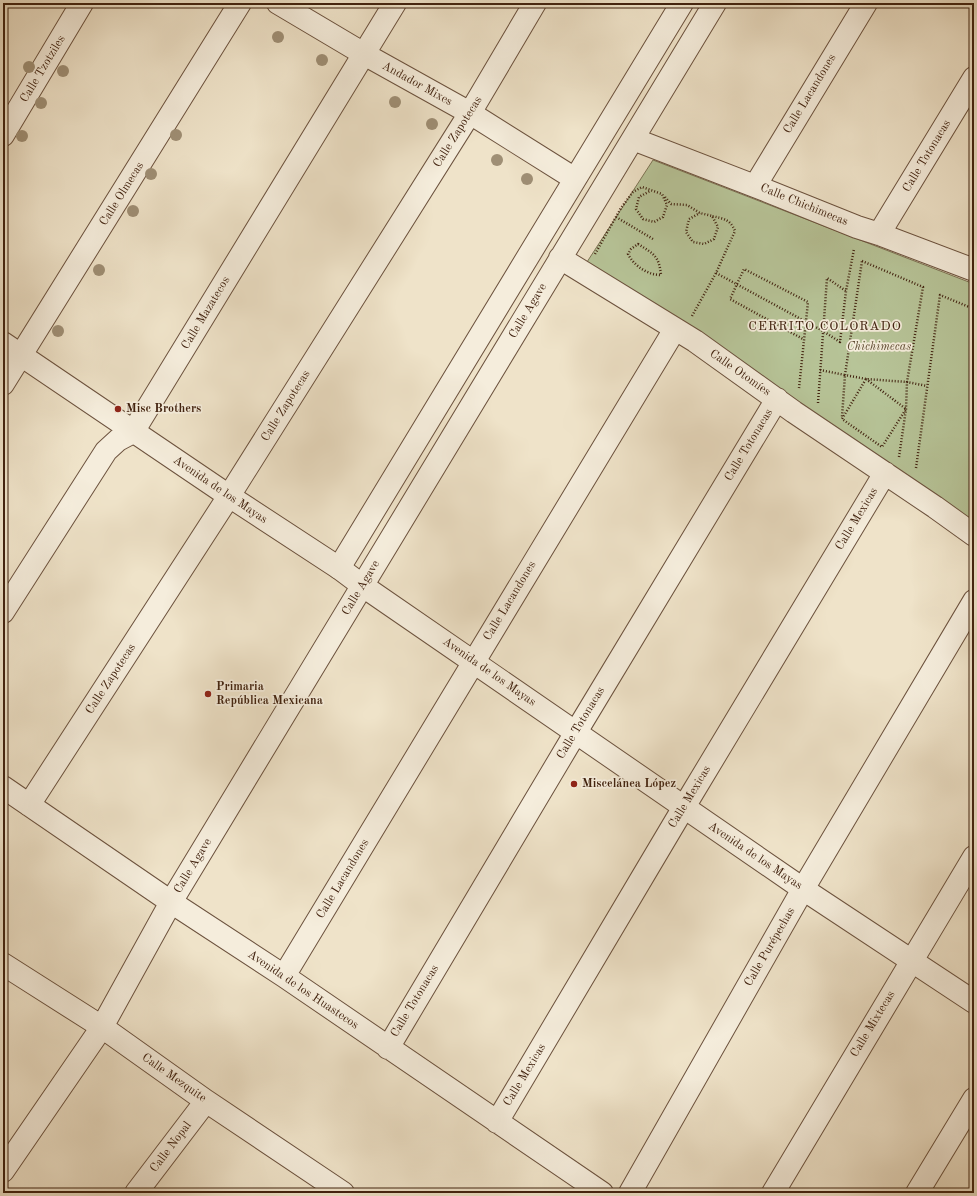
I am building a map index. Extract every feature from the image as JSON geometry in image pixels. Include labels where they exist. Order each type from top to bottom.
[{"type":"street","name":"Calle Tzotziles","points":[[3,135],[82,3]]},
{"type":"street","name":"Calle Olmecas","points":[[3,384],[22,356],[240,3]]},
{"type":"street","name":"Andador Mixes","points":[[278,3],[364,54],[470,113],[575,179]]},
{"type":"street","name":"Calle Mazatecos","points":[[3,612],[106,451],[118,440],[133,432],[396,3]]},
{"type":"street","name":"Calle Zapotecas","points":[[29,805],[229,496],[470,113],[535,3]]},
{"type":"street","points":[[339,568],[682,3]]},
{"type":"street","name":"Calle Agave","points":[[3,1171],[102,1027],[171,902],[715,3]]},
{"type":"street","name":"Calle Lacandones","points":[[755,186],[866,3]]},
{"type":"street","name":"Calle Totonacas","points":[[879,234],[974,78]]},
{"type":"street","name":"Calle Chichimecas","points":[[633,139],[857,227],[974,270]]},
{"type":"street","name":"Calle Otomíes","points":[[560,258],[682,324],[695,341],[794,412],[820,428],[889,463],[935,506],[974,535]]},
{"type":"street","name":"Calle Lacandones","points":[[284,976],[474,661],[682,324]]},
{"type":"street","name":"Avenida de los Mayas","points":[[3,342],[133,432],[339,568],[684,807],[974,1002]]},
{"type":"street","name":"Calle Totonacas","points":[[388,1048],[576,732],[777,399]]},
{"type":"street","name":"Calle Mexicas","points":[[497,1122],[889,463]]},
{"type":"street","name":"Calle Purépechas","points":[[630,1193],[803,888],[974,601]]},
{"type":"street","name":"Avenida de los Huastecos","points":[[3,787],[171,902],[284,976],[602,1193]]},
{"type":"street","name":"Calle Mixtecas","points":[[773,1193],[974,857]]},
{"type":"street","name":"Calle Mezquite","points":[[3,964],[102,1027],[206,1101],[343,1193]]},
{"type":"street","points":[[917,1193],[974,1099]]},
{"type":"street","name":"Calle Nopal","points":[[136,1193],[206,1101]]},
{"type":"path","points":[[595,255],[616,217],[633,192],[642,187],[662,194],[671,204],[687,205],[700,213],[724,219],[731,223],[735,231],[716,272],[695,313],[682,324]]},
{"type":"path","points":[[650,191],[639,197],[636,209],[643,219],[654,222],[663,217],[667,205],[662,194]]},
{"type":"path","points":[[700,213],[689,219],[686,232],[693,242],[704,244],[714,239],[718,227],[712,216]]},
{"type":"path","points":[[616,217],[653,239]]},
{"type":"path","points":[[716,272],[823,331],[840,342],[846,290],[857,227]]},
{"type":"path","points":[[638,244],[657,257],[660,264],[661,275],[653,275],[631,260],[628,254],[631,249],[638,244]]},
{"type":"path","points":[[842,418],[845,375],[862,261],[923,287],[907,382],[906,409],[898,457],[889,463]]},
{"type":"path","points":[[798,391],[808,302],[744,269],[730,299],[803,339]]},
{"type":"path","points":[[820,428],[818,412],[827,278],[846,290]]},
{"type":"path","points":[[916,473],[940,295],[974,309]]},
{"type":"path","points":[[820,370],[866,379],[907,382],[927,386]]},
{"type":"path","points":[[866,379],[906,409]]},
{"type":"path","points":[[842,418],[866,379]]},
{"type":"path","points":[[882,447],[906,409]]},
{"type":"path","points":[[842,418],[888,450]]},
{"type":"green space","name":"Chichimecas","points":[[653,160],[974,284],[974,526],[587,262]]},
{"type":"place","name":"Misc Brothers","points":[[118,409]]},
{"type":"place","name":"Primaria República Mexicana","points":[[208,694]]},
{"type":"place","name":"Miscelánea López","points":[[574,784]]},
{"type":"district","name":"CERRITO COLORADO","points":[[825,326]]}]
